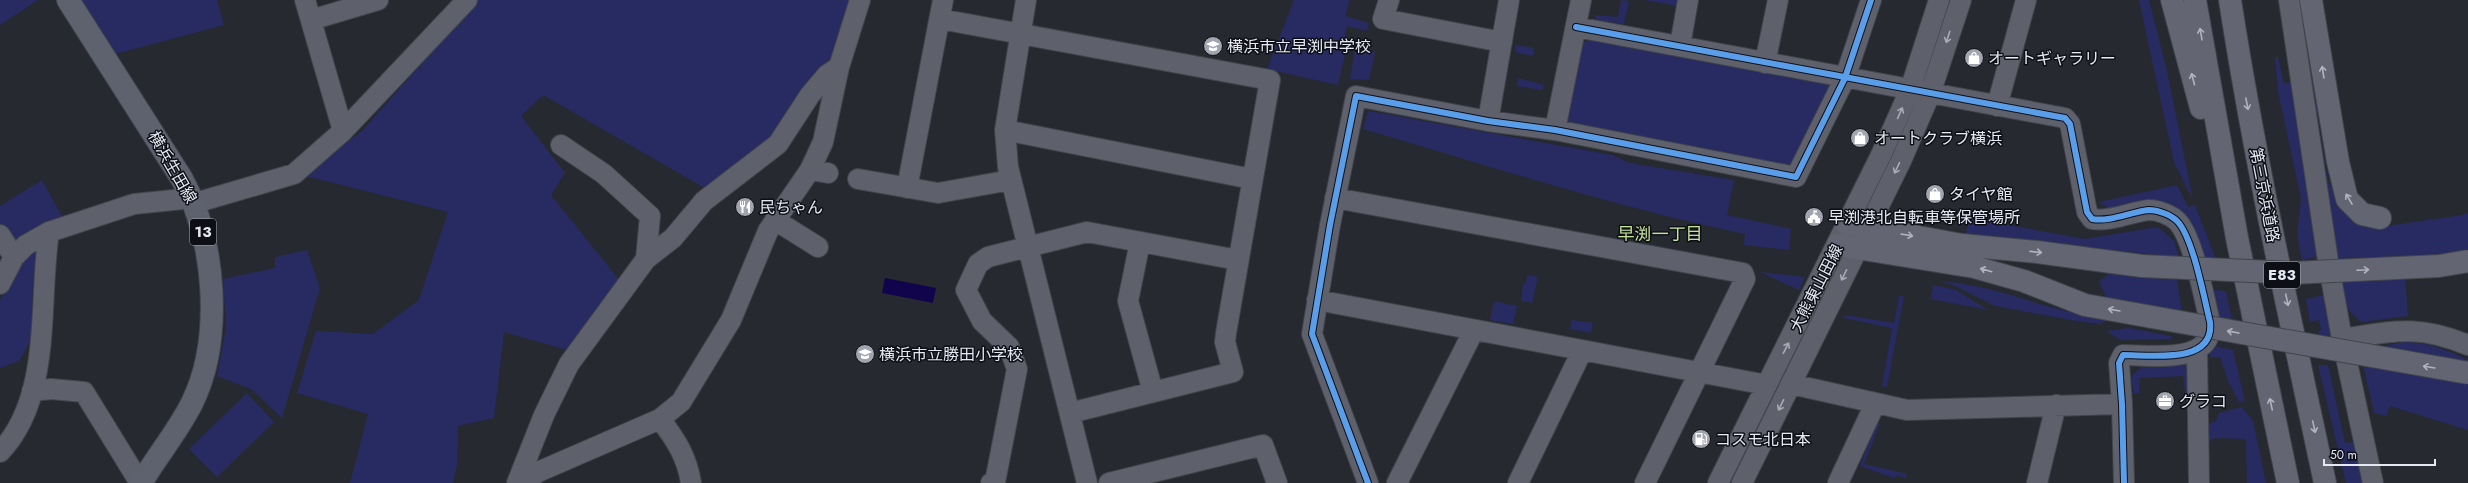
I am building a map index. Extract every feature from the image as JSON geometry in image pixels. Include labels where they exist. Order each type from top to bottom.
[{"type":"highway","points":[[2172,0],[2237,238]]},
{"type":"highway","name":"E83","points":[[2195,0],[2237,238],[2288,483]]},
{"type":"highway","name":"第三京浜道路","points":[[2230,0],[2240,66],[2325,483]]},
{"type":"highway","points":[[2235,0],[2240,66]]},
{"type":"highway","points":[[2311,0],[2338,162],[2347,199],[2362,214],[2380,218]]},
{"type":"highway","points":[[1847,224],[1962,245],[2037,252],[2142,266],[2292,273],[2439,266],[2468,261]]},
{"type":"highway","points":[[1847,247],[1974,267],[2024,281],[2085,305],[2468,373]]},
{"type":"main road","name":"横浜生田線","points":[[68,0],[194,200],[202,223],[208,269],[211,312],[210,343],[203,372],[192,402],[141,483]]},
{"type":"street","points":[[305,0],[343,131]]},
{"type":"street","points":[[311,20],[378,0]]},
{"type":"street","points":[[0,284],[14,257],[26,245],[49,232],[134,204],[194,200],[294,174],[343,131],[467,0]]},
{"type":"street","points":[[524,483],[538,472],[660,419],[681,402],[731,320],[768,231],[775,220],[819,172],[823,142],[829,123],[839,67],[860,0]]},
{"type":"street","points":[[1026,0],[1006,130],[1011,180],[1087,483]]},
{"type":"street","points":[[1389,0],[1382,19],[1502,42]]},
{"type":"street","points":[[1488,121],[1509,0]]},
{"type":"street","points":[[1555,130],[1581,0]]},
{"type":"street","points":[[1680,46],[1688,0]]},
{"type":"street","points":[[1765,63],[1778,0]]},
{"type":"street","points":[[1368,483],[1312,334],[1335,198],[1356,96],[1488,121],[1555,130],[1796,177],[1845,78],[1871,0]]},
{"type":"street","name":"大熊東山田線","points":[[1742,483],[1791,384],[1847,247],[1847,224],[1910,90],[1939,0]]},
{"type":"street","name":"大熊東山田線","points":[[1718,483],[1767,385],[1847,247],[1869,228],[1930,94],[1960,0]]},
{"type":"street","points":[[1997,106],[2026,0]]},
{"type":"street","points":[[2289,0],[2317,195],[2342,339],[2373,483]]},
{"type":"street","points":[[907,188],[941,9],[1020,35],[1270,80],[1225,342],[1233,372],[1070,413]]},
{"type":"street","points":[[1576,26],[1765,63],[2065,118],[2070,124],[2087,212],[2092,219],[2100,220],[2149,210],[2160,211],[2177,220],[2186,234],[2212,332],[2203,346],[2189,354],[2123,355],[2119,363],[2122,404],[2124,483]]},
{"type":"street","points":[[517,483],[544,415],[569,364],[646,259],[673,238],[704,201],[778,144],[810,95],[827,75],[839,67]]},
{"type":"street","points":[[1006,130],[1252,179]]},
{"type":"street","points":[[561,145],[604,174],[650,216],[646,259]]},
{"type":"street","points":[[858,179],[938,193],[1011,180]]},
{"type":"street","points":[[1335,198],[1743,273],[1745,279],[1645,483]]},
{"type":"street","points":[[775,220],[818,247]]},
{"type":"street","points":[[0,452],[20,421],[32,391],[42,333],[49,232]]},
{"type":"street","points":[[991,483],[995,482],[1016,368],[1009,347],[982,321],[966,290],[978,264],[988,257],[1029,248],[1087,232],[1238,260]]},
{"type":"street","points":[[0,235],[14,257]]},
{"type":"street","points":[[1140,242],[1128,301],[1153,392]]},
{"type":"street","points":[[1317,300],[1767,385]]},
{"type":"street","points":[[1397,483],[1474,330]]},
{"type":"street","points":[[2342,339],[2398,330],[2424,331],[2446,336],[2468,346]]},
{"type":"street","points":[[2197,350],[2199,483]]},
{"type":"street","points":[[1518,483],[1582,351]]},
{"type":"street","points":[[1791,384],[1907,410],[2122,404]]},
{"type":"street","points":[[32,391],[51,389],[84,392],[141,483]]},
{"type":"street","points":[[1838,483],[1875,404]]},
{"type":"street","points":[[2036,483],[2056,405]]},
{"type":"street","points":[[660,419],[680,446],[688,465],[691,483]]},
{"type":"street","points":[[1109,483],[1263,445],[1277,483]]},
{"type":"shaded area","points":[[0,0],[38,0],[0,25]]},
{"type":"shaded area","points":[[79,0],[217,0],[224,25],[115,54]]},
{"type":"shaded area","points":[[478,0],[853,0],[832,60],[774,140],[710,191],[543,95],[521,116],[565,173],[551,195],[620,281],[574,352],[504,332],[494,418],[458,426],[457,465],[453,483],[350,483],[368,414],[297,393],[316,331],[373,334],[419,300],[448,212],[302,175],[362,131]]},
{"type":"shaded area","points":[[1294,0],[1350,0],[1345,16],[1369,23],[1367,31],[1347,26],[1344,41],[1347,46],[1338,85],[1267,69]]},
{"type":"shaded area","points":[[1621,0],[1629,1],[1624,24],[1597,20],[1594,15],[1618,17]]},
{"type":"shaded area","points":[[1644,0],[1679,0],[1678,6]]},
{"type":"shaded area","points":[[2139,0],[2149,0],[2167,71],[2193,200],[2174,162]]},
{"type":"shaded area","points":[[2296,0],[2302,0],[2319,114],[2316,117]]},
{"type":"shaded area","points":[[1589,40],[1829,85],[1830,91],[1798,161],[1789,168],[1571,127],[1567,120],[1582,44]]},
{"type":"shaded area","points":[[2290,44],[2317,257],[2302,260],[2297,234],[2301,198],[2278,92],[2275,57],[2278,57],[2284,84],[2291,81],[2285,45]]},
{"type":"shaded area","points":[[1516,45],[1534,48],[1533,56],[1515,52]]},
{"type":"shaded area","points":[[1355,49],[1375,52],[1369,80],[1350,79]]},
{"type":"shaded area","points":[[1518,78],[1544,85],[1542,90],[1517,86]]},
{"type":"shaded area","points":[[1368,111],[1612,155],[1630,163],[1734,180],[1727,215],[1791,229],[1789,250],[1744,245],[1745,234],[1600,199],[1363,129]]},
{"type":"shaded area","points":[[2315,121],[2318,121],[2328,180],[2341,205],[2380,227],[2468,213],[2468,250],[2439,256],[2336,259]]},
{"type":"shaded area","points":[[42,180],[64,220],[15,247],[0,225],[0,206]]},
{"type":"shaded area","points":[[2177,185],[2188,207],[2195,205],[2215,257],[2203,258],[2150,201],[2108,208],[2099,202]]},
{"type":"shaded area","points":[[1970,218],[2084,239],[2158,227],[2174,241],[2179,257],[1965,235]]},
{"type":"shaded area","points":[[39,243],[33,284],[31,340],[19,361],[0,368],[0,300],[23,257]]},
{"type":"shaded area","points":[[307,250],[320,288],[282,418],[251,389],[217,376],[226,328],[223,279],[275,268],[275,257]]},
{"type":"shaded area","points":[[2115,270],[2177,280],[2182,312],[2107,299],[2099,281]]},
{"type":"shaded area","points":[[1760,272],[1805,277],[1799,290]]},
{"type":"shaded area","points":[[1527,275],[1538,277],[1532,303],[1521,301],[1523,284],[1526,284]]},
{"type":"shaded area","points":[[2405,277],[2408,316],[2361,322],[2345,303],[2338,279]]},
{"type":"shaded area","points":[[885,278],[936,288],[933,303],[882,293]]},
{"type":"shaded area","points":[[1939,281],[1981,287],[2057,309],[2110,319],[2099,324],[1995,306],[1953,285]]},
{"type":"shaded area","points":[[1933,285],[1956,290],[1988,310],[1931,299]]},
{"type":"shaded area","points":[[2213,290],[2226,291],[2232,321],[2220,319]]},
{"type":"shaded area","points":[[2324,295],[2333,340],[2319,337],[2318,332],[2321,330],[2319,320],[2310,322],[2306,299]]},
{"type":"shaded area","points":[[1899,296],[1904,296],[1887,387],[1882,386],[1892,328],[1844,318],[1845,315],[1894,323]]},
{"type":"shaded area","points":[[1494,301],[1517,306],[1513,324],[1490,320]]},
{"type":"shaded area","points":[[1572,320],[1593,323],[1591,333],[1570,329]]},
{"type":"shaded area","points":[[2128,328],[2171,336],[2171,339],[2120,340],[2107,331]]},
{"type":"shaded area","points":[[2402,342],[2420,343],[2444,349],[2468,360],[2468,365],[2374,348]]},
{"type":"shaded area","points":[[2209,345],[2233,350],[2245,401],[2239,402],[2229,383],[2220,357],[2211,358],[2208,351]]},
{"type":"shaded area","points":[[2188,362],[2193,396],[2186,398],[2183,376],[2140,378],[2139,393],[2134,393],[2131,376],[2145,365]]},
{"type":"shaded area","points":[[2318,365],[2328,365],[2345,443],[2356,442],[2364,483],[2346,483]]},
{"type":"shaded area","points":[[2363,365],[2468,381],[2468,430],[2390,406],[2386,416],[2374,413]]},
{"type":"shaded area","points":[[247,393],[274,422],[217,477],[189,449]]},
{"type":"shaded area","points":[[2242,407],[2253,421],[2266,483],[2247,483],[2246,439],[2215,438],[2208,442],[2206,425],[2217,420],[2219,413]]},
{"type":"shaded area","points":[[1877,423],[1880,424],[1864,464],[1907,474],[1905,478],[1897,475],[1894,478],[1860,466]]},
{"type":"cycle path","points":[[1368,483],[1312,334],[1330,225],[1356,96],[1488,121],[1555,130],[1796,177],[1845,78],[1871,0]]},
{"type":"cycle path","points":[[1576,27],[2065,118],[2070,124],[2087,212],[2092,219],[2099,220],[2153,210],[2168,215],[2177,221],[2183,229],[2193,254],[2210,322],[2209,336],[2202,345],[2192,351],[2179,355],[2164,356],[2123,355],[2119,363],[2122,404],[2124,483]]},
{"type":"place","name":"横浜市立早渕中学校","points":[[1213,46]]},
{"type":"place","name":"オートギャラリー","points":[[1974,58]]},
{"type":"place","name":"オートクラブ横浜","points":[[1860,138]]},
{"type":"place","name":"タイヤ館","points":[[1935,194]]},
{"type":"place","name":"民ちゃん","points":[[745,207]]},
{"type":"place","name":"早渕港北自転車等保管場所","points":[[1814,217]]},
{"type":"place","name":"横浜市立勝田小学校","points":[[865,354]]},
{"type":"place","name":"グラコ","points":[[2165,401]]},
{"type":"place","name":"コスモ北日本","points":[[1701,439]]},
{"type":"district","name":"早渕一丁目","points":[[1660,234]]}]
